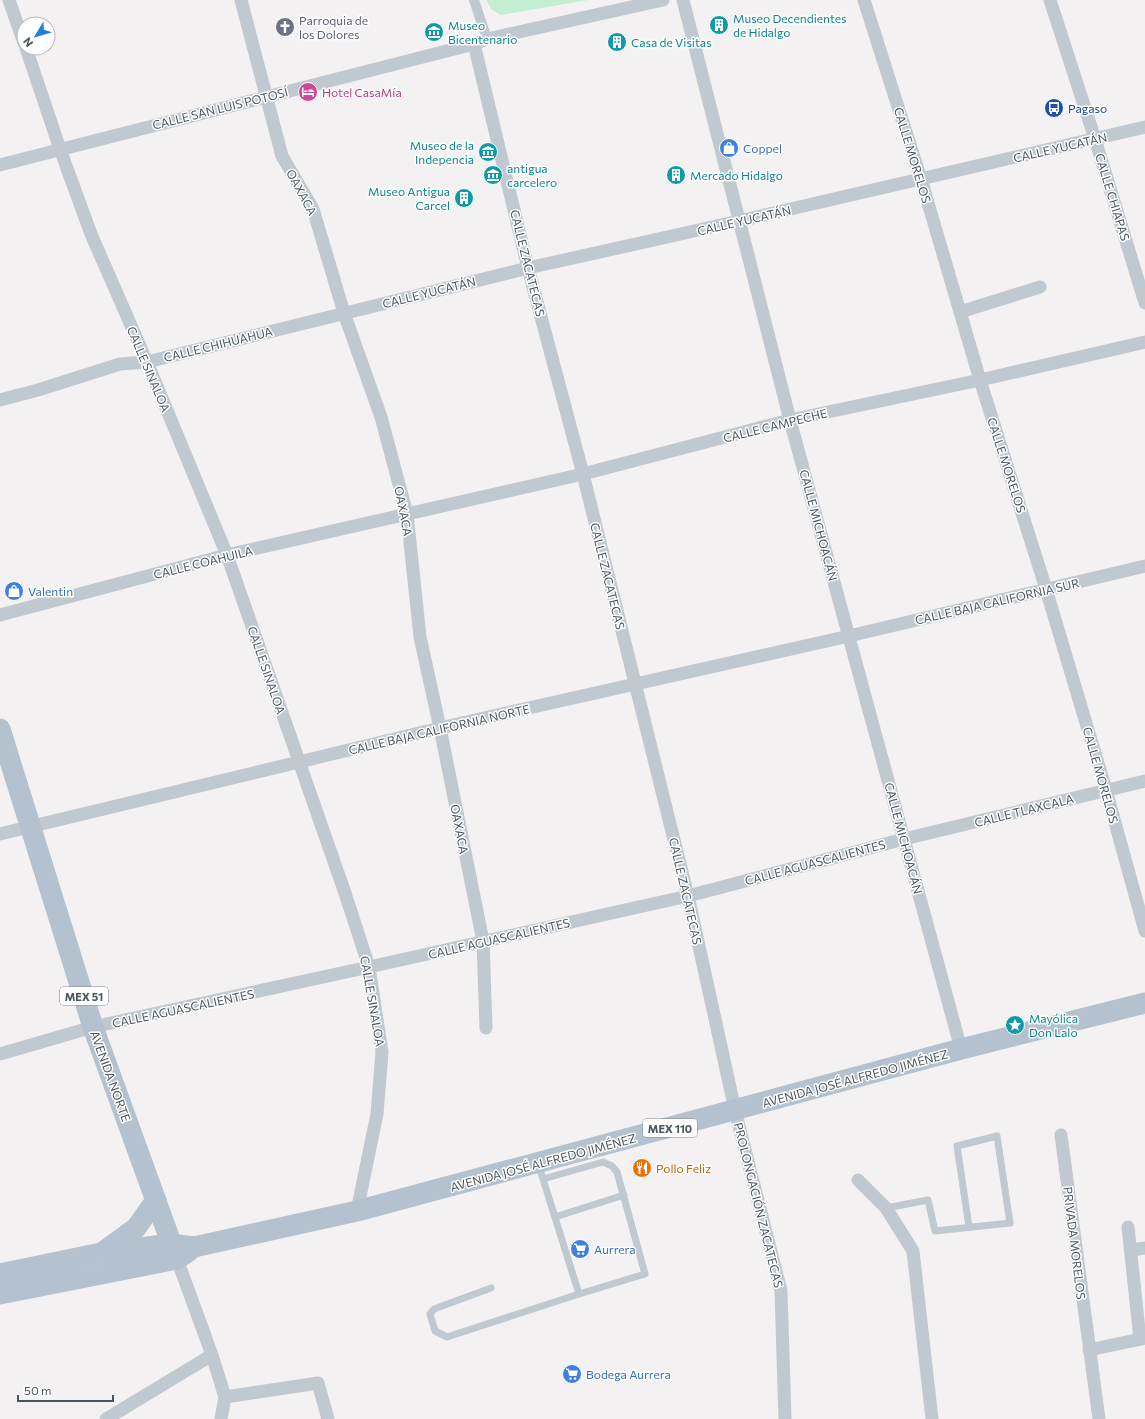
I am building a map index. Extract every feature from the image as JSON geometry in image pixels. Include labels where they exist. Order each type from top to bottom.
[{"type":"main road","name":"AVENIDA NORTE","points":[[0,729],[93,1027],[174,1251]]},
{"type":"main road","name":"AVENIDA JOSÉ ALFREDO JIMÉNEZ","points":[[174,1251],[541,1171],[735,1110],[961,1049],[1145,1003]]},
{"type":"main road","points":[[101,1253],[136,1228],[156,1200]]},
{"type":"main road","points":[[0,1274],[101,1253],[174,1251]]},
{"type":"main road","points":[[0,1294],[174,1251]]},
{"type":"street","points":[[9,0],[16,20]]},
{"type":"street","name":"OAXACA","points":[[241,0],[282,156],[313,209],[344,313],[381,417],[407,514],[420,637],[483,941],[486,1028]]},
{"type":"street","points":[[474,0],[487,40]]},
{"type":"street","name":"CALLE SAN LUIS POTOSÍ","points":[[0,165],[487,40],[663,0]]},
{"type":"street","name":"CALLE MICHOACÁN","points":[[683,0],[790,420],[961,1049]]},
{"type":"street","name":"CALLE MORELOS","points":[[864,0],[921,179],[980,380],[1046,588],[1106,790],[1145,931]]},
{"type":"street","name":"CALLE CHIAPAS","points":[[1050,0],[1095,139],[1145,302]]},
{"type":"street","name":"CALLE ZACATECAS","points":[[474,44],[528,268],[583,474],[688,896],[735,1110]]},
{"type":"street","name":"CALLE SINALOA","points":[[29,56],[60,149],[92,234],[227,555],[345,893],[369,967],[382,1052],[377,1114],[357,1211]]},
{"type":"street","name":"CALLE YUCATÁN","points":[[344,313],[528,268],[1145,127]]},
{"type":"street","points":[[960,312],[1040,287]]},
{"type":"street","name":"CALLE CHIHUAHUA","points":[[0,400],[38,390],[120,364],[147,362],[344,313]]},
{"type":"street","name":"CALLE CAMPECHE","points":[[407,514],[583,474],[790,420],[980,380],[1145,342]]},
{"type":"street","name":"CALLE COAHUILA","points":[[0,615],[227,555],[407,514]]},
{"type":"street","name":"CALLE BAJA CALIFORNIA SUR","points":[[849,636],[1046,588],[1145,566]]},
{"type":"street","name":"CALLE BAJA CALIFORNIA NORTE","points":[[0,834],[440,728],[849,636]]},
{"type":"street","name":"CALLE TLAXCALA","points":[[904,839],[1145,781]]},
{"type":"street","name":"CALLE AGUASCALIENTES","points":[[0,1054],[93,1027],[688,896],[904,839]]},
{"type":"street","name":"PROLONGACIÓN ZACATECAS","points":[[735,1110],[781,1291],[785,1419]]},
{"type":"street","name":"PRIVADA MORELOS","points":[[1061,1135],[1099,1419]]},
{"type":"street","points":[[858,1180],[886,1208],[913,1251],[932,1419]]},
{"type":"street","points":[[1089,1350],[1143,1339],[1128,1227]]},
{"type":"street","points":[[1131,1250],[1145,1248]]},
{"type":"street","name":"AVENIDA NORTE","points":[[174,1251],[212,1355],[225,1397],[221,1419]]},
{"type":"street","points":[[106,1419],[212,1355]]},
{"type":"street","points":[[225,1397],[318,1383],[328,1419]]},
{"type":"lane","points":[[886,1208],[928,1200],[935,1231],[1010,1223],[997,1136],[957,1146],[969,1227]]},
{"type":"lane","points":[[491,1288],[434,1309],[430,1314],[435,1331],[447,1337],[645,1274],[617,1172],[612,1166],[603,1162],[541,1171],[579,1294]]},
{"type":"lane","points":[[555,1217],[624,1195]]},
{"type":"green space","points":[[486,0],[588,0],[501,15],[492,10]]},
{"type":"place","name":"Museo Decendientes de Hidalgo","points":[[719,25]]},
{"type":"place","name":"Parroquia de los Dolores","points":[[285,27]]},
{"type":"place","name":"Museo Bicentenario","points":[[434,32]]},
{"type":"place","name":"Casa de Visitas","points":[[617,42]]},
{"type":"place","name":"Hotel CasaMía","points":[[308,92]]},
{"type":"place","name":"Pagaso","points":[[1054,108]]},
{"type":"place","name":"Coppel","points":[[729,148]]},
{"type":"place","name":"Museo de la Indepencia","points":[[488,152]]},
{"type":"place","name":"antigua carcelero","points":[[493,175]]},
{"type":"place","name":"Mercado Hidalgo","points":[[676,175]]},
{"type":"place","name":"Museo Antigua Carcel","points":[[464,198]]},
{"type":"place","name":"Valentin","points":[[14,591]]},
{"type":"place","name":"Mayólica Don Lalo","points":[[1015,1025]]},
{"type":"place","name":"Pollo Feliz","points":[[642,1168]]},
{"type":"place","name":"Aurrera","points":[[580,1249]]},
{"type":"place","name":"Bodega Aurrera","points":[[572,1374]]}]
